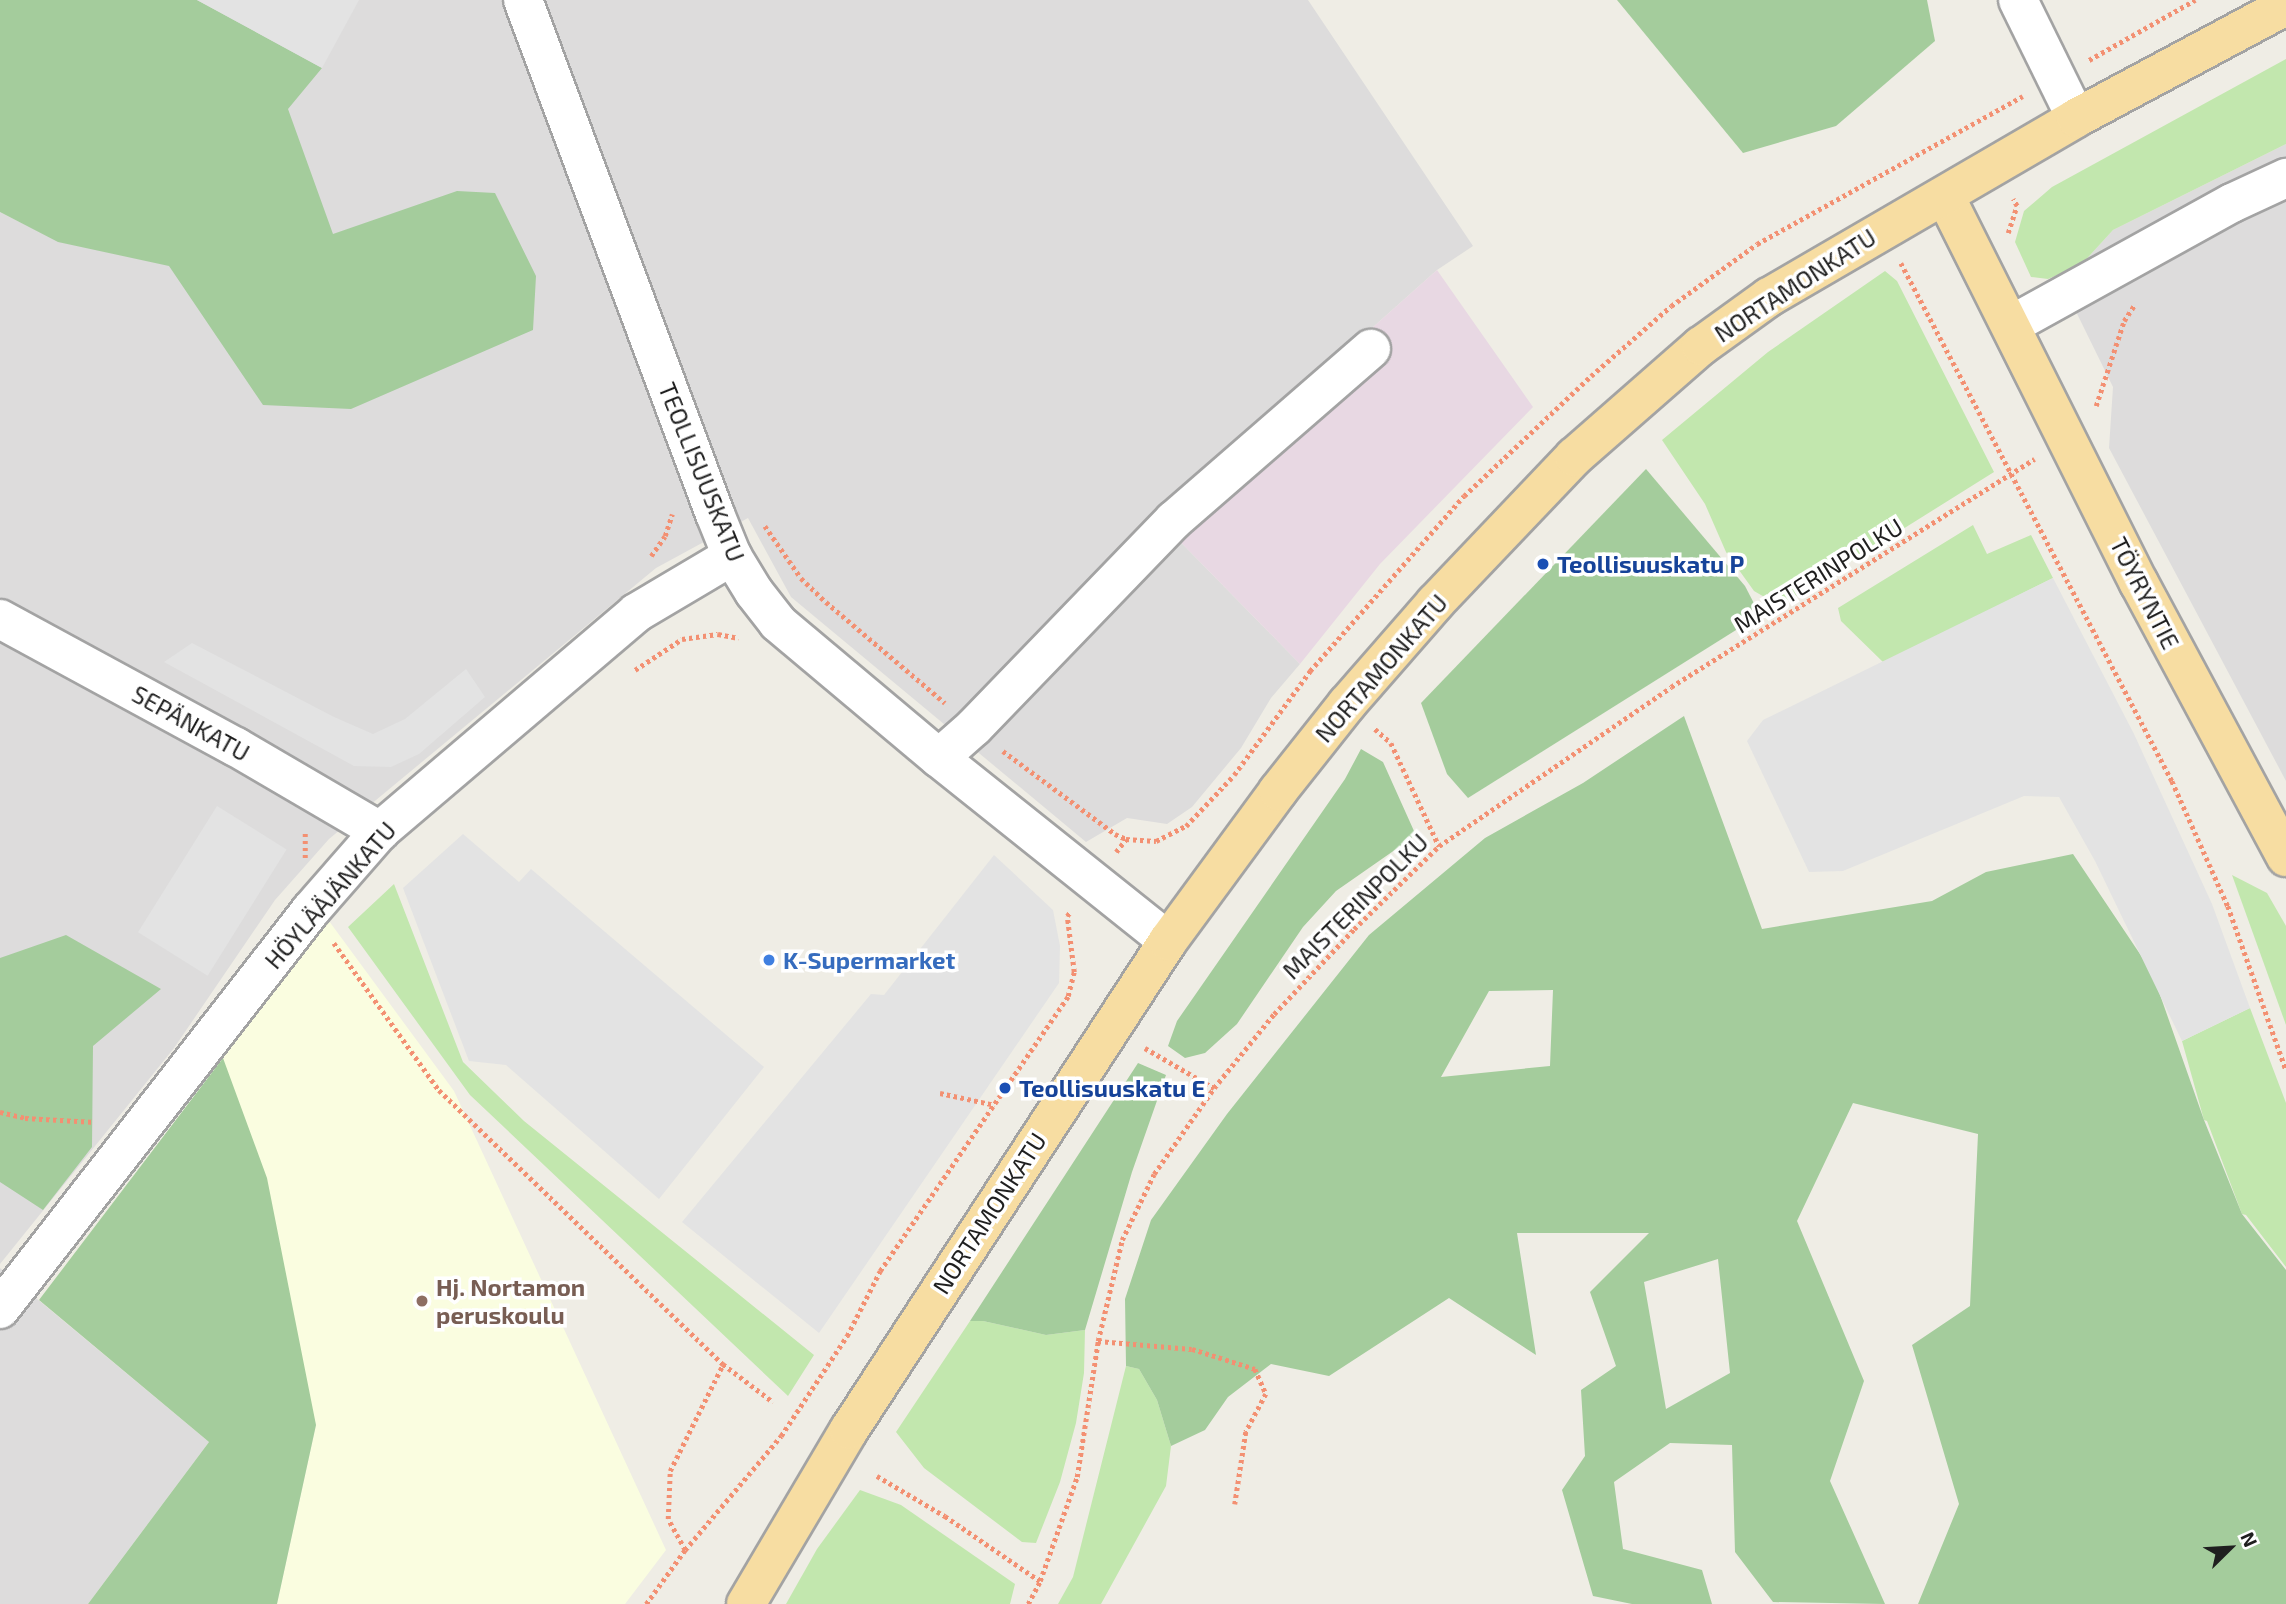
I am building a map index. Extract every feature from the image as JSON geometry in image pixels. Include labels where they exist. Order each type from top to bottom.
[{"type":"main road","name":"NORTAMONKATU","points":[[746,1604],[849,1430],[1168,941],[1278,791],[1347,704],[1434,603],[1621,414],[1701,346],[1769,297],[2076,118],[2286,6]]},
{"type":"main road","name":"TÖYRYNTIE","points":[[1945,196],[2139,583],[2286,857]]},
{"type":"street","name":"TEOLLISUUSKATU","points":[[523,0],[732,556],[778,624],[939,758],[1094,879],[1168,941]]},
{"type":"street","points":[[2018,0],[2076,118]]},
{"type":"street","points":[[2011,325],[2232,203],[2286,178]]},
{"type":"street","points":[[939,758],[974,727],[1036,659],[1174,520],[1371,349]]},
{"type":"street","name":"HÖYLÄÄJÄNKATU","points":[[0,1310],[311,910],[380,831],[636,614],[732,556]]},
{"type":"street","name":"SEPÄNKATU","points":[[0,619],[236,747],[380,831]]},
{"type":"path","points":[[1860,185],[2172,781],[2228,906],[2286,1070]]},
{"type":"path","points":[[2094,414],[2124,321],[2136,302]]},
{"type":"path","points":[[643,566],[665,536],[674,508],[671,483],[699,471]]},
{"type":"path","name":"MAISTERINPOLKU","points":[[1028,1604],[1040,1581],[1077,1477],[1098,1341],[1122,1240],[1154,1174],[1214,1088],[1273,1014],[1353,929],[1438,846],[1671,687],[2012,474]]},
{"type":"path","points":[[757,515],[802,578],[826,603],[1067,801],[1126,839],[1067,916]]},
{"type":"path","points":[[636,614],[663,650]]},
{"type":"path","points":[[630,674],[681,639],[718,634],[744,639]]},
{"type":"path","points":[[1310,671],[1391,743],[1438,846]]},
{"type":"path","points":[[646,1604],[685,1550],[781,1436],[847,1336],[880,1270],[1068,996],[1074,972],[1067,916],[1062,907]]},
{"type":"path","points":[[311,910],[439,1090],[723,1364],[773,1402]]},
{"type":"path","points":[[940,1093],[995,1105]]},
{"type":"path","points":[[0,1112],[25,1118],[145,1125]]},
{"type":"path","points":[[1098,1341],[1192,1349],[1255,1369],[1266,1394],[1246,1432],[1236,1504]]},
{"type":"path","points":[[685,1550],[668,1519],[670,1471],[723,1364]]},
{"type":"path","points":[[877,1476],[945,1516],[1040,1581]]},
{"type":"shaded area","points":[[60,0],[1308,0],[1473,246],[1437,270],[1158,519],[1300,664],[1271,698],[1241,748],[1192,807],[1167,824],[1127,818],[1086,842],[791,597],[748,518],[656,568],[329,839],[275,900],[174,1048],[0,1264],[0,212],[58,241]]},
{"type":"shaded area","points":[[197,0],[359,0],[322,68]]},
{"type":"shaded area","points":[[2286,144],[2286,781],[2109,448],[2113,387],[2058,275],[2081,265],[2113,230]]},
{"type":"shaded area","points":[[1437,270],[1533,407],[1380,564],[1300,664],[1158,519]]},
{"type":"shaded area","points":[[2053,578],[2134,734],[2212,904],[2250,1008],[2182,1041],[2095,861],[2059,797],[2024,796],[1843,871],[1809,872],[1747,741],[1763,720]]},
{"type":"shaded area","points":[[192,643],[334,717],[373,734],[405,719],[466,669],[485,697],[419,754],[391,767],[354,766],[164,662]]},
{"type":"shaded area","points":[[217,806],[287,849],[208,976],[138,932]]},
{"type":"shaded area","points":[[463,834],[519,882],[531,869],[764,1067],[659,1199],[506,1065],[469,1061],[403,888]]},
{"type":"shaded area","points":[[994,855],[1053,910],[1060,946],[1059,983],[819,1333],[682,1222],[871,994],[884,995]]},
{"type":"shaded area","name":"Hj. Nortamon peruskoulu","points":[[329,921],[454,1091],[666,1550],[625,1604],[277,1604],[316,1425],[223,1058]]},
{"type":"shaded area","points":[[0,1268],[209,1442],[88,1604],[0,1604]]},
{"type":"green space","points":[[0,0],[197,0],[322,68],[288,109],[333,234],[457,191],[495,193],[536,276],[533,330],[351,409],[263,405],[169,266],[58,242],[0,212]]},
{"type":"green space","points":[[1617,0],[1927,0],[1935,41],[1836,126],[1743,153]]},
{"type":"green space","points":[[2286,59],[2286,144],[2113,230],[2081,265],[2048,279],[2031,277],[2015,242],[2024,211],[2052,187]]},
{"type":"green space","points":[[1885,271],[1897,281],[1994,472],[1780,606],[1754,591],[1726,552],[1705,504],[1662,440],[1768,352]]},
{"type":"green space","points":[[1646,469],[1745,586],[1760,615],[1468,798],[1447,774],[1421,703]]},
{"type":"green space","points":[[1973,525],[1987,554],[2031,535],[2053,578],[1884,663],[1841,621],[1838,608]]},
{"type":"green space","points":[[1684,716],[1762,929],[1932,901],[1986,872],[2073,854],[2152,972],[2204,1120],[2242,1214],[2286,1270],[2286,1604],[1918,1604],[1959,1504],[1912,1345],[1970,1306],[1978,1134],[1853,1103],[1797,1221],[1864,1381],[1830,1481],[1885,1604],[1773,1602],[1735,1552],[1732,1445],[1670,1443],[1614,1482],[1623,1549],[1702,1570],[1712,1604],[1632,1604],[1593,1596],[1562,1490],[1585,1456],[1581,1390],[1616,1366],[1590,1292],[1649,1233],[1517,1233],[1536,1355],[1449,1298],[1329,1376],[1271,1364],[1228,1397],[1205,1430],[1171,1446],[1157,1400],[1139,1369],[1126,1366],[1125,1299],[1151,1220],[1227,1114],[1369,935],[1485,838],[1583,783]],"holes":[[[1553,990],[1550,1066],[1441,1077],[1489,991]],[[1718,1259],[1730,1373],[1666,1409],[1644,1282]]]},
{"type":"green space","points":[[1361,749],[1383,762],[1414,831],[1412,838],[1336,891],[1303,927],[1237,1024],[1205,1053],[1185,1058],[1168,1046],[1177,1021],[1345,779]]},
{"type":"green space","points":[[2232,875],[2267,893],[2286,926],[2286,1025]]},
{"type":"green space","points":[[394,884],[463,1062],[524,1121],[814,1355],[788,1396],[470,1095],[348,927]]},
{"type":"green space","points":[[66,935],[161,989],[93,1046],[92,1147],[43,1210],[0,1182],[0,958]]},
{"type":"green space","points":[[2250,1008],[2286,1103],[2286,1267],[2246,1215],[2242,1214],[2207,1121],[2204,1120],[2182,1041]]},
{"type":"green space","points":[[223,1058],[267,1178],[316,1425],[277,1604],[88,1604],[209,1442],[39,1300]]},
{"type":"green space","points":[[1138,1063],[1166,1075],[1132,1172],[1085,1330],[1046,1335],[983,1321],[970,1321]]},
{"type":"green space","points":[[970,1321],[983,1321],[1046,1335],[1085,1330],[1084,1373],[1076,1423],[1060,1482],[1036,1543],[1022,1542],[924,1468],[896,1432]]},
{"type":"green space","points":[[1126,1366],[1139,1369],[1157,1400],[1171,1446],[1166,1486],[1101,1604],[1058,1604],[1073,1577]]},
{"type":"green space","points":[[860,1490],[901,1505],[1015,1584],[1010,1604],[786,1604],[817,1549]]},
{"type":"place","name":"Teollisuuskatu P","points":[[1543,564]]},
{"type":"place","name":"K-Supermarket","points":[[769,960]]},
{"type":"place","name":"Teollisuuskatu E","points":[[1005,1088]]},
{"type":"place","name":"Hj. Nortamon peruskoulu","points":[[422,1301]]}]
